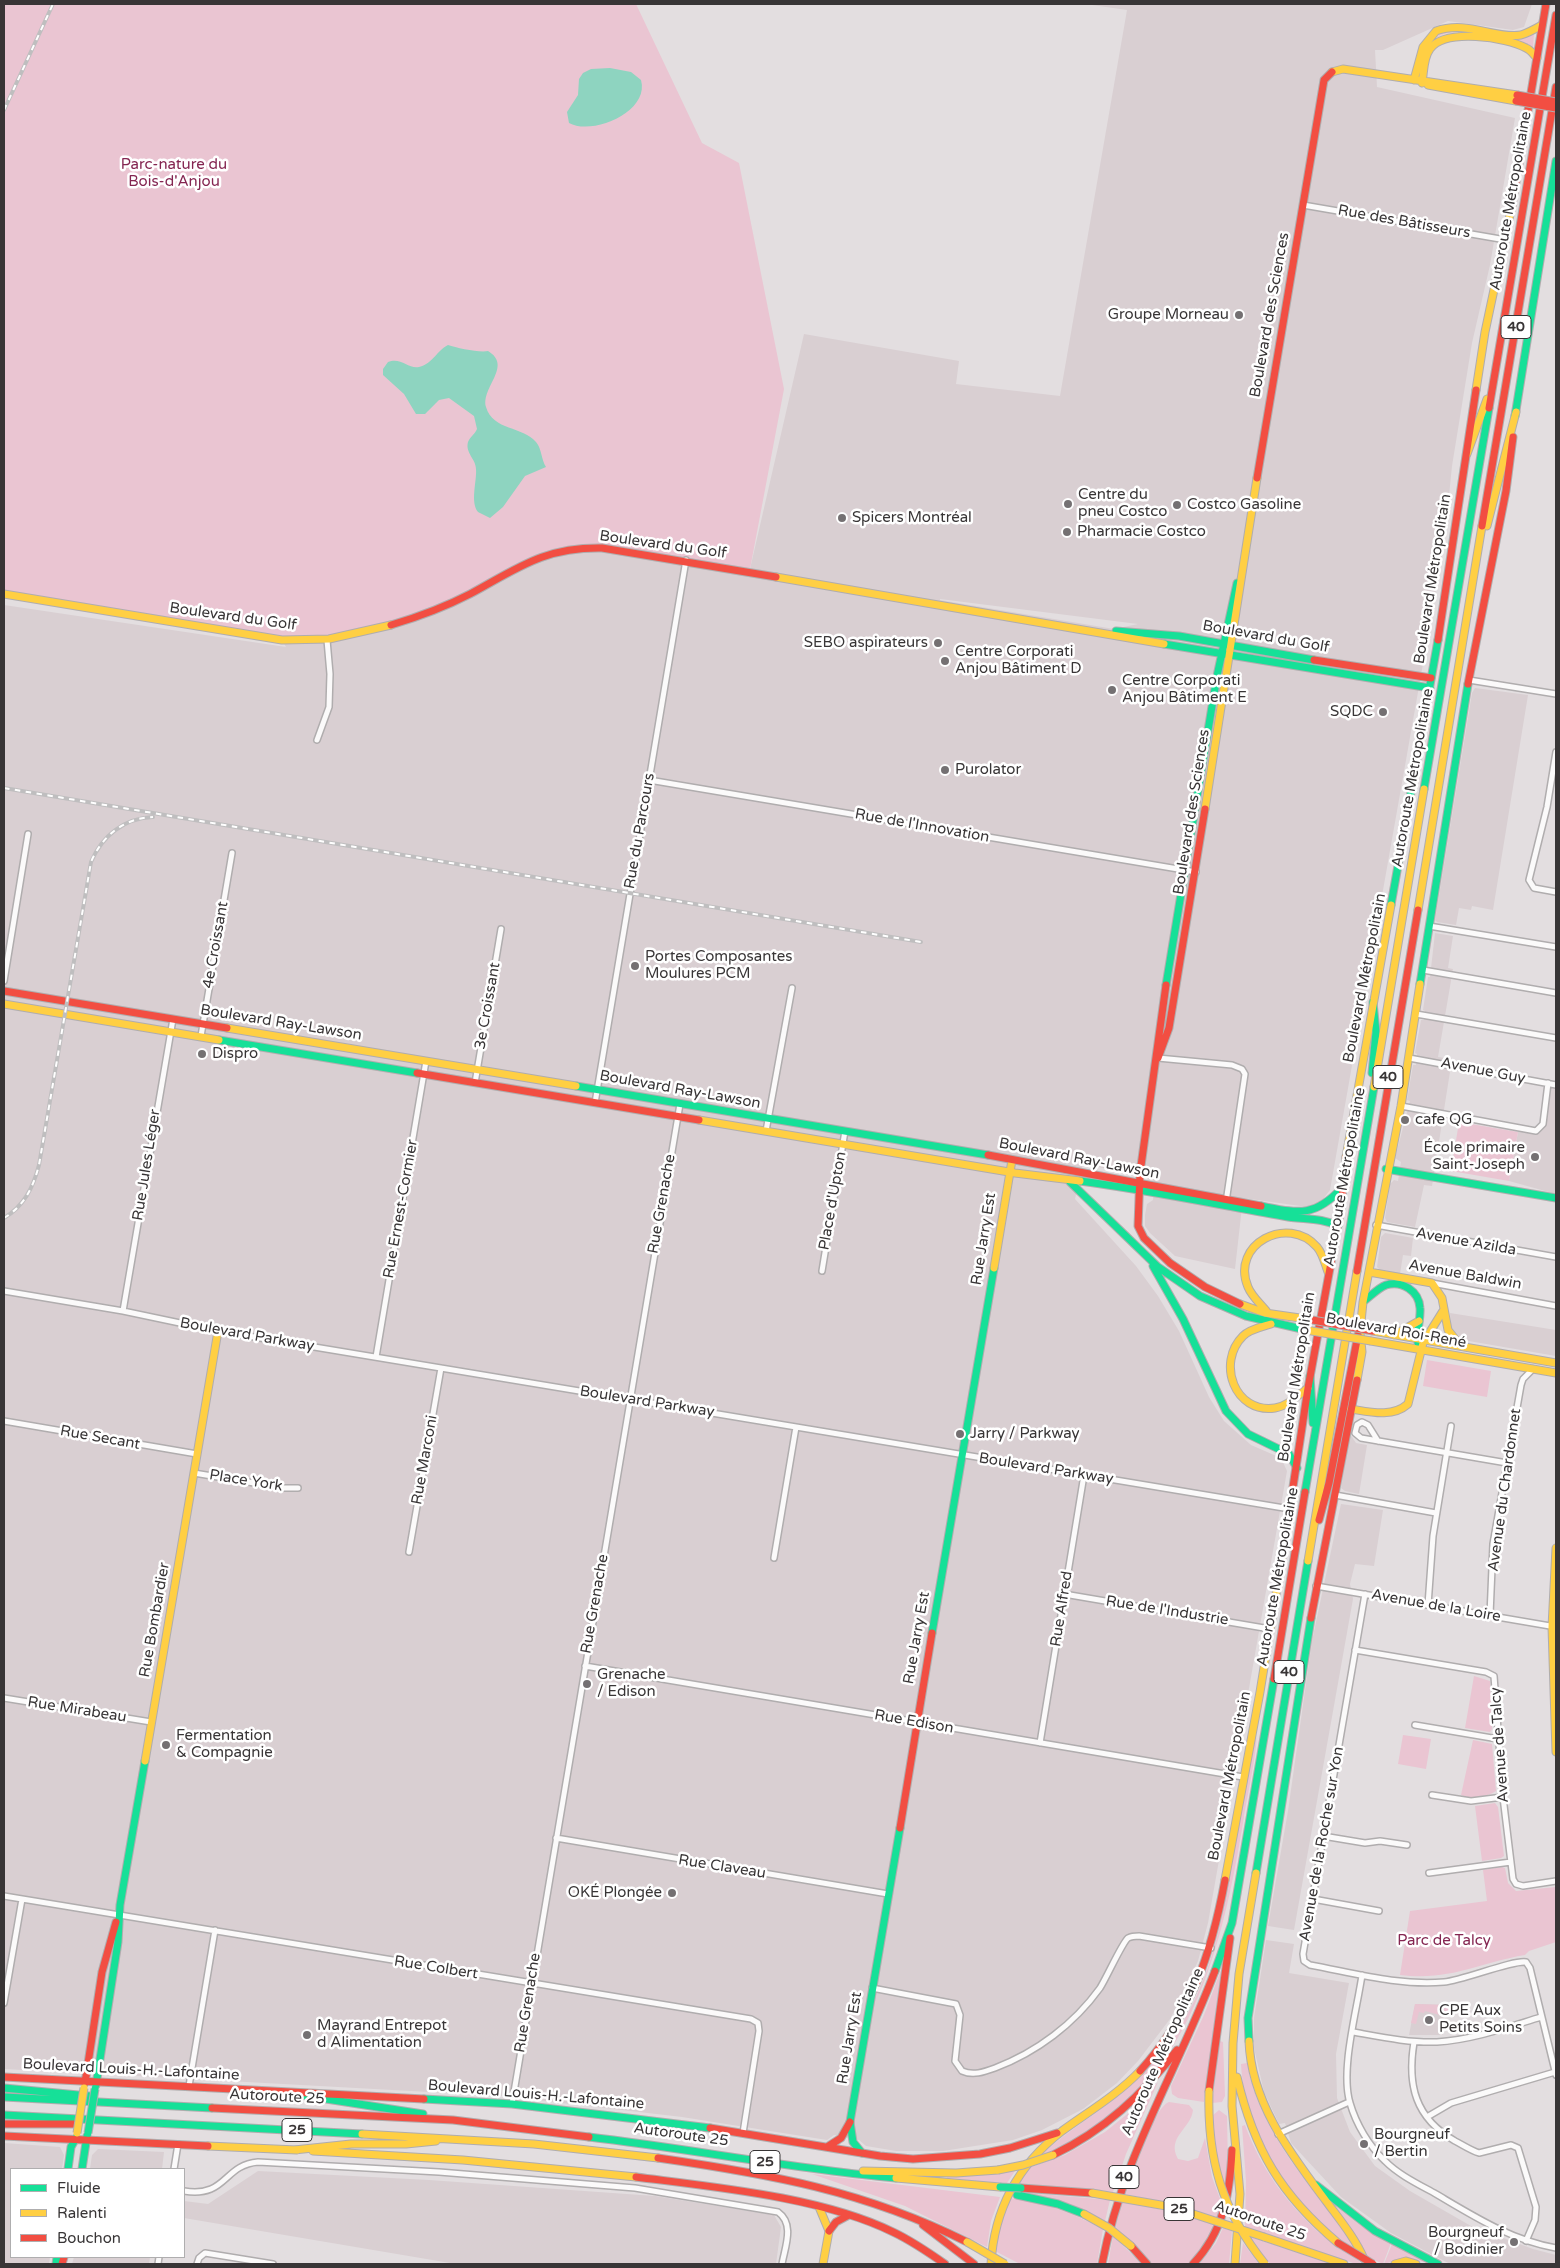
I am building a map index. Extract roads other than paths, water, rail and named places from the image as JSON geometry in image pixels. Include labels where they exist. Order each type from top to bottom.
[{"type":"main road","name":"Boulevard Métropolitain","points":[[991,2264],[993,2232],[1007,2193],[1032,2158],[1060,2133],[1115,2093],[1156,2052],[1187,2005],[1211,1948],[1270,1628],[1297,1468],[1310,1376],[1338,1226],[1342,1188],[1373,1002],[1399,868],[1430,688],[1467,454],[1470,423],[1484,342],[1506,240],[1546,4]]},
{"type":"main road","name":"Autoroute Métropolitaine","points":[[1102,2264],[1111,2218],[1125,2174],[1142,2132],[1190,2032],[1232,1923],[1556,16]]},
{"type":"main road","points":[[1542,25],[1516,36],[1461,27],[1440,30],[1429,36],[1422,46],[1414,80],[1517,98],[1556,102]]},
{"type":"main road","points":[[1423,82],[1430,48],[1439,39],[1451,35],[1523,46],[1530,50],[1537,58]]},
{"type":"main road","name":"Boulevard des Sciences","points":[[1158,1058],[1168,1028],[1196,872],[1232,647],[1242,568],[1323,82],[1328,74],[1335,70],[1349,70],[1414,80]]},
{"type":"main road","name":"Autoroute Métropolitaine","points":[[1235,2264],[1240,2177],[1232,2106],[1234,2013],[1239,1974],[1556,87]]},
{"type":"main road","points":[[1517,98],[1556,108]]},
{"type":"main road","points":[[1308,1562],[1329,1483],[1352,1354],[1358,1335],[1364,1302],[1386,1169],[1401,1106],[1469,680],[1509,473],[1516,412],[1556,162]]},
{"type":"main road","points":[[1467,454],[1495,378]]},
{"type":"main road","points":[[1475,567],[1502,472],[1516,412]]},
{"type":"main road","name":"Boulevard du Golf","points":[[4,594],[282,640],[327,640],[365,632],[449,604],[504,573],[549,555],[594,548],[686,560],[1095,630],[1230,656],[1430,688]]},
{"type":"main road","name":"Boulevard des Sciences","points":[[1140,1187],[1158,1058],[1159,1027],[1223,644],[1242,568]]},
{"type":"main road","name":"Boulevard du Golf","points":[[1095,630],[1179,636],[1232,647],[1431,678]]},
{"type":"main road","name":"Boulevard Ray-Lawson","points":[[4,991],[1012,1160],[1292,1218],[1327,1220],[1338,1226]]},
{"type":"main road","points":[[1371,1108],[1376,1032],[1373,1002]]},
{"type":"main road","name":"Boulevard Ray-Lawson","points":[[4,1004],[1070,1182],[1140,1187]]},
{"type":"main road","points":[[918,1157],[920,1144]]},
{"type":"main road","name":"Rue Jarry Est","points":[[862,2153],[853,2142],[850,2122],[1012,1160]]},
{"type":"main road","points":[[1386,1169],[1556,1198]]},
{"type":"main road","name":"Boulevard Roi-René","points":[[1070,1182],[1150,1262],[1177,1283],[1201,1298],[1234,1313],[1271,1324],[1556,1373]]},
{"type":"main road","name":"Boulevard Roi-René","points":[[1140,1187],[1137,1215],[1143,1237],[1157,1252],[1182,1272],[1213,1291],[1249,1308],[1556,1363]]},
{"type":"main road","name":"Boulevard Ray-Lawson","points":[[1226,1204],[1307,1213],[1324,1206],[1342,1188]]},
{"type":"main road","points":[[1267,1312],[1250,1290],[1244,1273],[1248,1254],[1263,1237],[1284,1231],[1302,1234],[1319,1249],[1328,1272]]},
{"type":"main road","points":[[1150,1262],[1183,1319],[1226,1411],[1248,1434],[1289,1454],[1297,1468]]},
{"type":"main road","name":"Avenue Baldwin","points":[[1369,1272],[1432,1283]]},
{"type":"main road","points":[[1432,1283],[1442,1298],[1448,1330],[1461,1346]]},
{"type":"main road","points":[[1351,1409],[1388,1414],[1404,1408],[1413,1396],[1421,1350],[1419,1298],[1411,1289],[1403,1285],[1385,1286],[1364,1302]]},
{"type":"main road","points":[[1420,1340],[1443,1311]]},
{"type":"main road","points":[[1394,1334],[1419,1321]]},
{"type":"main road","points":[[1271,1324],[1246,1334],[1233,1348],[1228,1366],[1233,1386],[1248,1403],[1267,1408],[1285,1405],[1308,1388]]},
{"type":"main road","name":"Rue Bombardier","points":[[68,2168],[85,2084],[102,1972],[119,1915],[218,1331]]},
{"type":"main road","points":[[1358,1335],[1362,1352],[1316,1586],[1293,1716],[1278,1829],[1248,2018],[1249,2055],[1261,2102],[1277,2135],[1353,2239],[1366,2264]]},
{"type":"main road","points":[[1310,1376],[1314,1448]]},
{"type":"main road","points":[[1556,1548],[1554,1627],[1556,1752]]},
{"type":"main road","name":"Rue Bombardier","points":[[82,2168],[118,1942],[119,1915]]},
{"type":"main road","points":[[1232,1923],[1209,2091],[1210,2144],[1220,2187],[1237,2225],[1265,2264]]},
{"type":"main road","points":[[816,2171],[956,2173],[998,2170],[1053,2155],[1092,2135],[1125,2111],[1151,2084],[1190,2032]]},
{"type":"main road","points":[[1234,2059],[1247,2121],[1266,2164],[1291,2199],[1338,2243],[1373,2264]]},
{"type":"main road","name":"Boulevard Louis-H.-Lafontaine","points":[[4,2077],[96,2085],[189,2086],[294,2094],[358,2094],[512,2104],[627,2116],[862,2153],[913,2159],[959,2157],[1010,2148],[1060,2133]]},
{"type":"main road","points":[[4,2088],[42,2090],[156,2105]]},
{"type":"main road","points":[[294,2094],[322,2101],[390,2107],[453,2120]]},
{"type":"main road","name":"Autoroute 25","points":[[4,2098],[453,2120],[660,2145],[816,2171],[982,2186],[1019,2192],[1092,2194],[1162,2205],[1343,2264]]},
{"type":"main road","points":[[1193,2264],[1211,2242],[1227,2206],[1231,2178],[1232,2106]]},
{"type":"main road","name":"Autoroute 25","points":[[4,2115],[471,2138],[590,2149],[754,2172],[836,2189],[914,2218],[967,2242],[1005,2264]]},
{"type":"main road","points":[[4,2124],[40,2126],[123,2122]]},
{"type":"main road","name":"Rue Jarry Est","points":[[827,2147],[841,2138],[850,2122]]},
{"type":"main road","points":[[4,2136],[87,2136],[178,2144],[472,2161],[608,2174],[819,2207],[849,2215],[899,2235],[946,2264]]},
{"type":"main road","points":[[294,2150],[351,2144],[406,2144],[471,2138]]},
{"type":"main road","points":[[1312,2182],[1375,2231],[1438,2264]]},
{"type":"main road","points":[[1019,2192],[1084,2214],[1109,2228],[1130,2246],[1146,2264]]},
{"type":"main road","points":[[819,2207],[829,2231]]},
{"type":"main road","points":[[823,2264],[829,2231],[836,2222],[849,2215]]},
{"type":"main road","points":[[914,2218],[973,2263]]},
{"type":"main road","points":[[1396,2264],[1406,2262],[1416,2264]]},
{"type":"street","name":"Rue des Bâtisseurs","points":[[1303,205],[1506,240]]},
{"type":"street","name":"Rue du Parcours","points":[[595,1102],[686,560]]},
{"type":"street","points":[[317,740],[329,707],[327,640]]},
{"type":"street","points":[[1469,680],[1556,694]]},
{"type":"street","points":[[1556,752],[1547,807],[1529,880],[1533,887],[1556,892]]},
{"type":"street","name":"Rue de l'Innovation","points":[[649,780],[1196,872]]},
{"type":"street","points":[[4,981],[28,834]]},
{"type":"street","name":"4e Croissant","points":[[201,1036],[232,853]]},
{"type":"street","points":[[1429,926],[1556,947]]},
{"type":"street","name":"3e Croissant","points":[[475,1083],[501,929]]},
{"type":"street","points":[[1423,970],[1556,993]]},
{"type":"street","points":[[766,1132],[792,988]]},
{"type":"street","points":[[1416,1014],[1556,1038]]},
{"type":"street","name":"Rue Jules Léger","points":[[122,1311],[173,1019]]},
{"type":"street","points":[[1158,1058],[1232,1065],[1242,1069],[1245,1074],[1226,1204]]},
{"type":"street","name":"Avenue Guy","points":[[1409,1058],[1556,1085]]},
{"type":"street","name":"Rue Ernest-Cormier","points":[[376,1357],[426,1061]]},
{"type":"street","points":[[1401,1106],[1536,1131],[1543,1124],[1548,1084]]},
{"type":"street","name":"Rue Grenache","points":[[512,2104],[680,1104]]},
{"type":"street","name":"Place d'Upton","points":[[822,1271],[845,1131]]},
{"type":"street","name":"Avenue Azilda","points":[[1376,1225],[1556,1257]]},
{"type":"street","name":"Avenue Baldwin","points":[[1432,1283],[1556,1306]]},
{"type":"street","name":"Boulevard Parkway","points":[[4,1291],[122,1311],[218,1331],[1290,1509]]},
{"type":"street","name":"Rue Marconi","points":[[409,1552],[441,1368]]},
{"type":"street","name":"Avenue du Chardonnet","points":[[1490,1615],[1493,1544],[1507,1463],[1521,1383],[1533,1369]]},
{"type":"street","name":"Rue Secant","points":[[4,1421],[197,1454]]},
{"type":"street","points":[[1378,1441],[1368,1424],[1362,1422],[1357,1425],[1355,1431],[1357,1436],[1378,1441],[1507,1463]]},
{"type":"street","points":[[1428,1605],[1430,1558],[1451,1426]]},
{"type":"street","points":[[774,1558],[796,1427]]},
{"type":"street","name":"Place York","points":[[194,1473],[284,1488],[298,1488]]},
{"type":"street","name":"Rue Alfred","points":[[1040,1743],[1084,1475]]},
{"type":"street","points":[[1334,1495],[1436,1513]]},
{"type":"street","name":"Avenue de la Loire","points":[[1316,1586],[1554,1627]]},
{"type":"street","name":"Rue de l'Industrie","points":[[1064,1594],[1270,1628]]},
{"type":"street","name":"Avenue de la Roche sur Yon","points":[[1365,1594],[1303,1954],[1304,1961],[1310,1965],[1394,1980],[1442,1982],[1459,1980],[1523,1962],[1529,1965],[1541,2018]]},
{"type":"street","name":"Avenue de Talcy","points":[[1355,1650],[1490,1674],[1495,1680],[1503,1797],[1513,1879],[1520,1886],[1556,1881]]},
{"type":"street","name":"Rue Edison","points":[[585,1666],[1243,1777]]},
{"type":"street","name":"Rue Mirabeau","points":[[4,1698],[151,1722]]},
{"type":"street","points":[[1415,1725],[1498,1739]]},
{"type":"street","points":[[1432,1795],[1470,1801],[1503,1797]]},
{"type":"street","points":[[1323,1836],[1365,1843],[1380,1840],[1406,1845]]},
{"type":"street","name":"Rue Claveau","points":[[556,1838],[888,1894]]},
{"type":"street","points":[[1429,1873],[1511,1862]]},
{"type":"street","name":"Rue Colbert","points":[[4,1896],[755,2020],[759,2031],[743,2133]]},
{"type":"street","points":[[4,2003],[22,1899]]},
{"type":"street","points":[[1313,1899],[1379,1911]]},
{"type":"street","points":[[189,2086],[215,1930]]},
{"type":"street","points":[[872,1988],[956,2004],[960,2015],[954,2061],[962,2071],[973,2074],[994,2068],[1021,2056],[1064,2027],[1095,1994],[1130,1937],[1139,1936],[1211,1948]]},
{"type":"street","points":[[1362,1975],[1348,2070],[1349,2102],[1364,2134],[1375,2151],[1392,2168],[1502,2232],[1526,2241],[1556,2248]]},
{"type":"street","points":[[1353,2032],[1414,2042],[1461,2039],[1541,2018],[1556,2073],[1451,2103],[1427,2116]]},
{"type":"street","points":[[1414,2042],[1410,2065],[1416,2098],[1427,2116],[1440,2131],[1473,2151],[1482,2152],[1511,2144],[1518,2148],[1536,2207],[1535,2220],[1526,2241]]},
{"type":"street","points":[[1277,2135],[1349,2102]]},
{"type":"street","points":[[174,2168],[178,2144]]},
{"type":"street","points":[[185,2191],[196,2193],[210,2191],[238,2168],[258,2162],[439,2172],[645,2189],[778,2212],[788,2225],[782,2264]]},
{"type":"street","points":[[198,2263],[201,2255],[205,2254],[272,2264]]},
{"type":"railway","points":[[4,110],[53,4]]},
{"type":"railway","points":[[4,788],[921,942]]},
{"type":"railway","points":[[4,1218],[17,1208],[27,1196],[39,1165],[91,862],[101,844],[115,830],[133,821],[153,817]]},
{"type":"place","name":"Groupe Morneau","points":[[1239,315]]},
{"type":"place","name":"Centre du pneu Costco","points":[[1068,504]]},
{"type":"place","name":"Costco Gasoline","points":[[1177,505]]},
{"type":"place","name":"Spicers Montréal","points":[[842,518]]},
{"type":"place","name":"Pharmacie Costco","points":[[1067,532]]},
{"type":"place","name":"SEBO aspirateurs","points":[[938,643]]},
{"type":"place","name":"Centre Corporati Anjou Bâtiment D","points":[[945,661]]},
{"type":"place","name":"Centre Corporati Anjou Bâtiment E","points":[[1112,690]]},
{"type":"place","name":"SQDC","points":[[1383,712]]},
{"type":"place","name":"Purolator","points":[[945,770]]},
{"type":"place","name":"Portes Composantes Moulures PCM","points":[[635,966]]},
{"type":"place","name":"Dispro","points":[[202,1054]]},
{"type":"place","name":"cafe QG","points":[[1405,1120]]},
{"type":"place","name":"École primaire Saint-Joseph","points":[[1535,1157]]},
{"type":"place","name":"Jarry / Parkway","points":[[960,1434]]},
{"type":"place","name":"Grenache / Edison","points":[[587,1684]]},
{"type":"place","name":"Fermentation & Compagnie","points":[[166,1745]]},
{"type":"place","name":"OKÉ Plongée","points":[[672,1893]]},
{"type":"place","name":"CPE Aux Petits Soins","points":[[1429,2020]]},
{"type":"place","name":"Mayrand Entrepot d Alimentation","points":[[307,2035]]},
{"type":"place","name":"Bourgneuf / Bertin","points":[[1364,2144]]},
{"type":"place","name":"Bourgneuf / Bodinier","points":[[1514,2242]]},
{"type":"park label","name":"Parc-nature du Bois-d'Anjou","points":[[174,174]]},
{"type":"park label","name":"Parc de Talcy","points":[[1444,1941]]}]
